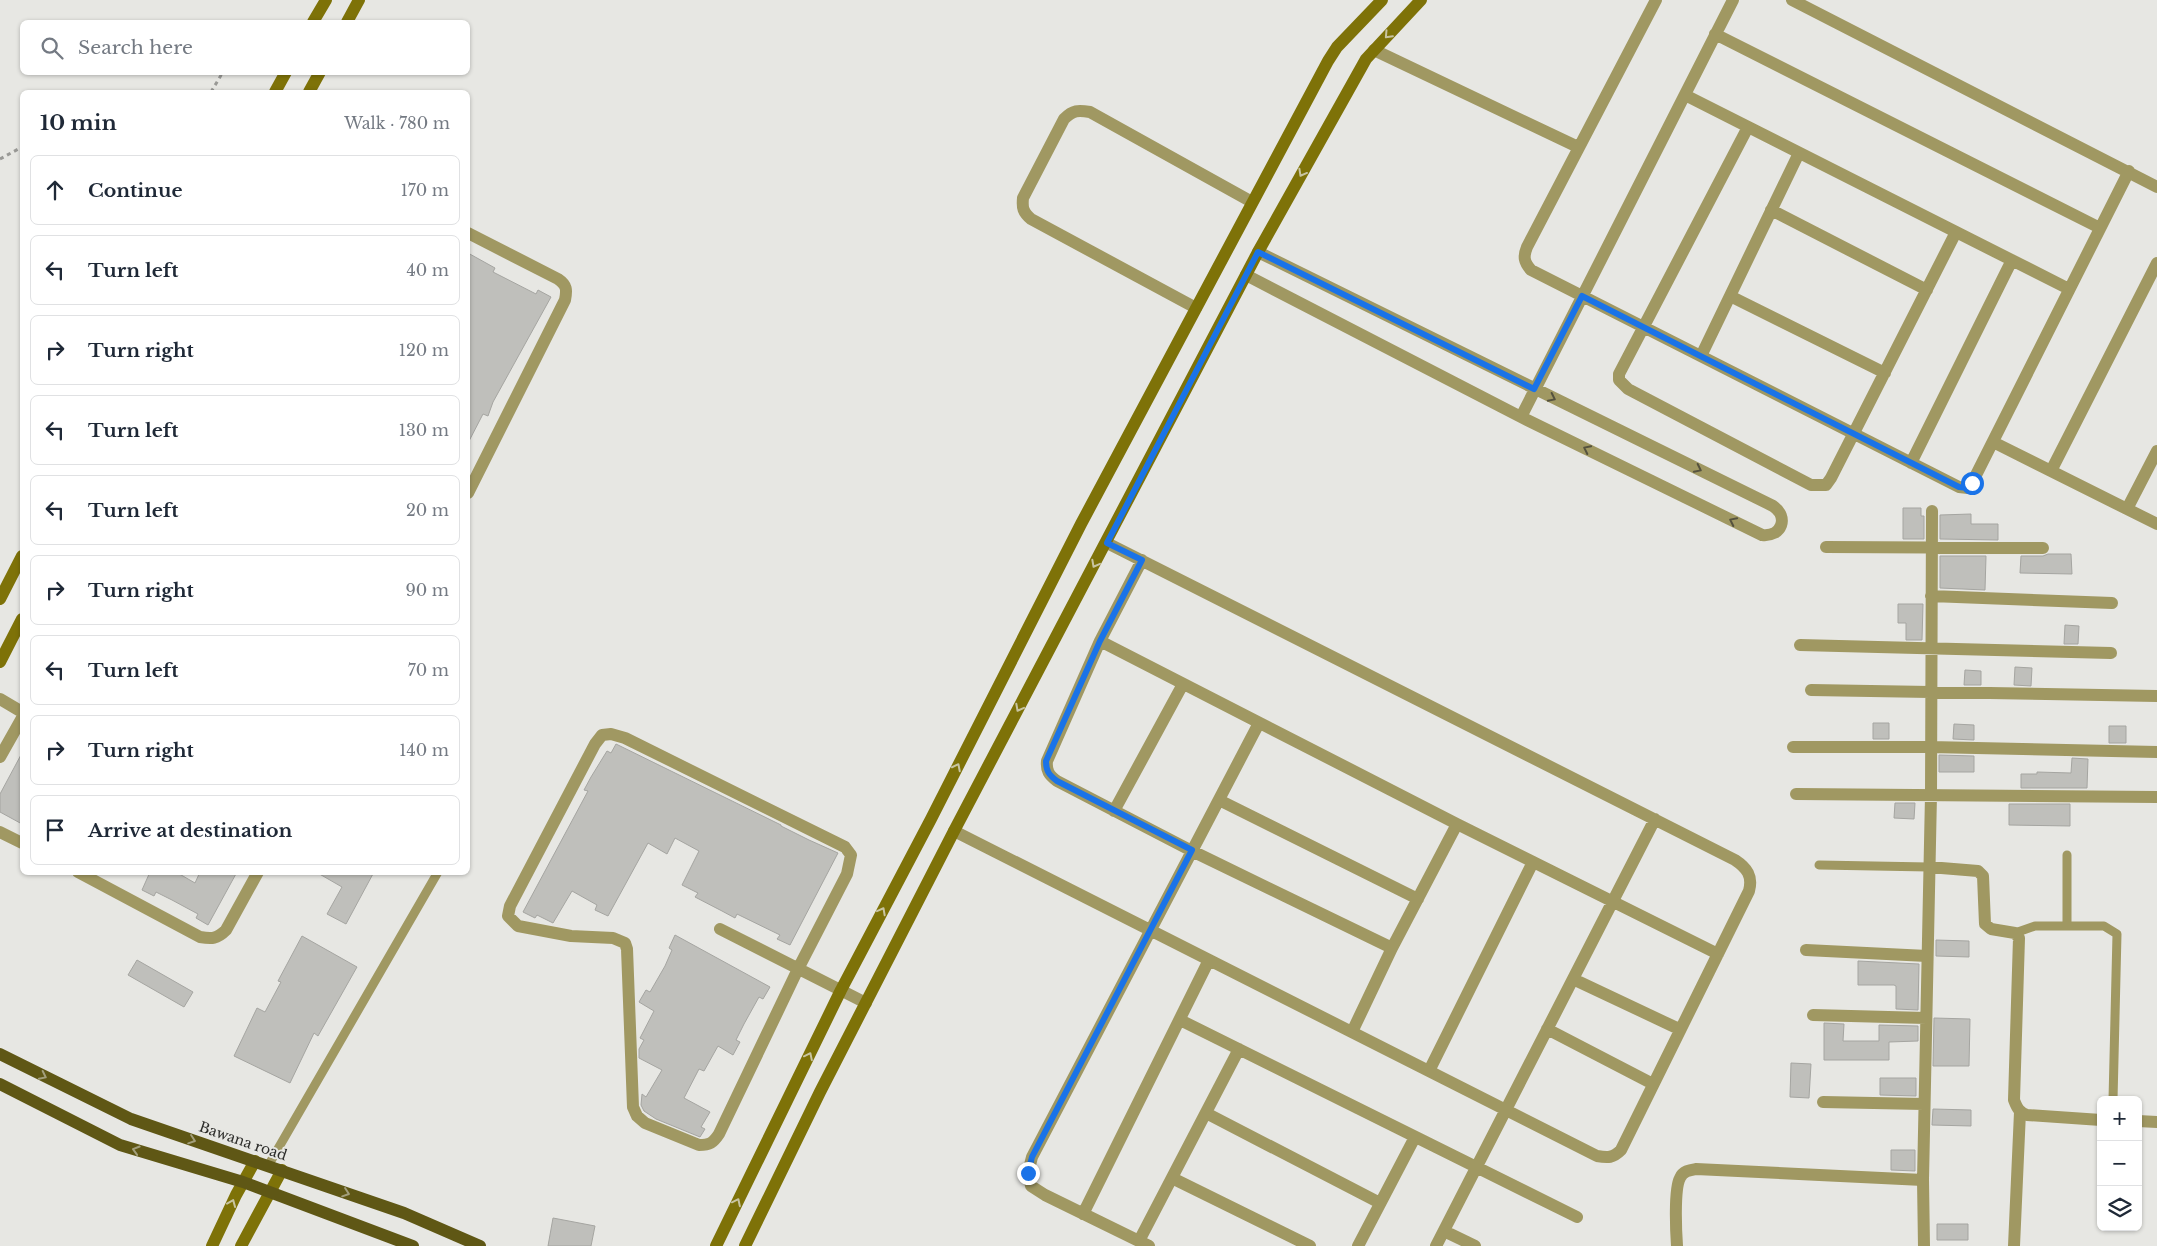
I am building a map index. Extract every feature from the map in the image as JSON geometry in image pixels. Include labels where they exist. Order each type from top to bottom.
[{"type":"main road","name":"Bawana road","points":[[0,1054],[132,1119],[404,1213],[480,1246]]},
{"type":"main road","points":[[0,1084],[120,1145],[243,1182],[414,1246]]},
{"type":"street","points":[[314,20],[326,0]]},
{"type":"street","points":[[347,20],[359,0]]},
{"type":"street","points":[[716,1246],[841,990],[931,819],[1081,524],[1252,202],[1328,61],[1346,38],[1382,0]]},
{"type":"street","points":[[745,1246],[954,831],[1107,543],[1258,252],[1366,59],[1421,0]]},
{"type":"street","points":[[1656,0],[1578,147],[1524,255],[1526,263],[1531,270],[1959,487],[1968,488],[1972,483],[2129,171]]},
{"type":"street","points":[[1520,416],[1733,0]]},
{"type":"street","points":[[1792,0],[2157,186]]},
{"type":"street","points":[[1715,34],[2100,228]]},
{"type":"street","points":[[1374,50],[1578,147]]},
{"type":"street","points":[[276,90],[284,75]]},
{"type":"street","points":[[310,90],[318,75]]},
{"type":"street","points":[[1684,96],[2070,289]]},
{"type":"street","points":[[1196,308],[1031,219],[1024,213],[1022,206],[1023,198],[1064,119],[1070,113],[1078,110],[1090,112],[1252,202]]},
{"type":"street","points":[[1748,128],[1619,374],[1621,384],[1811,485],[1826,485],[1831,478],[1956,232]]},
{"type":"street","points":[[1701,356],[1799,153]]},
{"type":"street","points":[[1771,210],[1927,290]]},
{"type":"street","points":[[470,234],[558,279],[567,290],[565,300],[470,489]]},
{"type":"street","points":[[1246,275],[1520,416],[1762,535],[1771,536],[1777,533],[1781,525],[1782,515],[1773,506],[1258,252]]},
{"type":"street","points":[[1911,463],[2012,260]]},
{"type":"street","points":[[2051,471],[2157,263]]},
{"type":"street","points":[[1730,296],[1885,373]]},
{"type":"street","points":[[1993,442],[2157,524]]},
{"type":"street","points":[[2127,509],[2157,451]]},
{"type":"street","points":[[1924,1246],[1924,1104],[1931,795],[1930,648],[1932,511]]},
{"type":"street","points":[[954,831],[1597,1156],[1608,1158],[1615,1156],[1621,1150],[1749,891],[1751,882],[1749,874],[1734,860],[1107,543]]},
{"type":"street","points":[[1826,547],[2043,548]]},
{"type":"street","points":[[0,598],[20,560]]},
{"type":"street","points":[[1142,560],[1100,641],[1046,761],[1046,769],[1049,775],[1114,811],[1392,948]]},
{"type":"street","points":[[1931,596],[2112,603]]},
{"type":"street","points":[[0,662],[20,623]]},
{"type":"street","points":[[1100,641],[1457,824],[1718,954]]},
{"type":"street","points":[[1800,645],[2112,653]]},
{"type":"street","points":[[1114,811],[1183,684]]},
{"type":"street","points":[[1811,690],[2157,696]]},
{"type":"street","points":[[0,700],[20,711]]},
{"type":"street","points":[[0,757],[20,722]]},
{"type":"street","points":[[1239,1049],[1172,1178],[1144,1244],[1044,1195],[1031,1186],[1028,1173],[1032,1157],[1258,723]]},
{"type":"street","points":[[611,734],[625,738],[845,847],[851,855],[847,874],[798,969],[714,1141],[708,1145],[699,1145],[645,1122],[637,1116],[633,1107],[627,949],[625,943],[613,938],[571,936],[518,926],[508,916],[515,897],[595,744],[602,735],[611,734]]},
{"type":"street","points":[[1793,747],[1930,747],[2157,752]]},
{"type":"street","points":[[1796,794],[2157,797]]},
{"type":"street","points":[[1218,800],[1418,899]]},
{"type":"street","points":[[1436,1246],[1655,820]]},
{"type":"street","points":[[1352,1032],[1392,948],[1457,824]]},
{"type":"street","points":[[0,832],[20,843]]},
{"type":"street","points":[[1429,1071],[1533,862]]},
{"type":"street","points":[[1929,867],[1978,870],[1983,876],[1985,924],[1990,929],[2015,933],[2019,938],[2014,1100],[2020,1112],[2014,1246]]},
{"type":"street","points":[[84,875],[200,937],[212,939],[220,936],[226,930],[256,875]]},
{"type":"street","points":[[720,929],[866,1003]]},
{"type":"street","points":[[1806,950],[1927,956]]},
{"type":"street","points":[[1083,1214],[1209,960]]},
{"type":"street","points":[[1573,979],[1680,1029]]},
{"type":"street","points":[[1813,1015],[1926,1018]]},
{"type":"street","points":[[1180,1020],[1577,1217]]},
{"type":"street","points":[[1547,1030],[1653,1084]]},
{"type":"street","points":[[1823,1102],[1924,1104]]},
{"type":"street","points":[[2020,1112],[2036,1116],[2097,1120]]},
{"type":"street","points":[[1206,1113],[1380,1203]]},
{"type":"street","points":[[2142,1121],[2157,1122]]},
{"type":"street","points":[[1358,1246],[1415,1137]]},
{"type":"street","points":[[212,1246],[255,1161]]},
{"type":"street","points":[[241,1246],[282,1170]]},
{"type":"street","points":[[1677,1246],[1678,1188],[1680,1178],[1687,1170],[1923,1180]]},
{"type":"street","points":[[1172,1178],[1310,1246]]},
{"type":"street","points":[[1444,1231],[1475,1246]]},
{"type":"lane","points":[[2067,855],[2067,926]]},
{"type":"lane","points":[[1819,865],[1929,867]]},
{"type":"lane","points":[[268,1166],[436,875]]},
{"type":"lane","points":[[2015,933],[2035,926],[2104,926],[2117,934],[2114,1096]]},
{"type":"path","points":[[212,90],[221,75]]},
{"type":"path","points":[[0,159],[20,149]]},
{"type":"building","points":[[470,254],[495,268],[493,272],[536,294],[538,290],[551,297],[493,402],[488,416],[483,414],[470,439]]},
{"type":"building","points":[[1903,508],[1921,508],[1921,516],[1924,516],[1924,539],[1903,539]]},
{"type":"building","points":[[1971,514],[1971,524],[1998,524],[1998,540],[1940,539],[1940,515]]},
{"type":"building","points":[[2048,554],[2071,554],[2072,574],[2020,573],[2021,556],[2043,556]]},
{"type":"building","points":[[1940,556],[1986,556],[1985,590],[1940,588]]},
{"type":"building","points":[[1898,604],[1923,604],[1922,640],[1906,640],[1906,623],[1898,623]]},
{"type":"building","points":[[2065,625],[2079,626],[2078,644],[2064,644]]},
{"type":"building","points":[[2015,667],[2032,668],[2031,686],[2014,685]]},
{"type":"building","points":[[1965,670],[1981,671],[1981,685],[1964,685]]},
{"type":"building","points":[[1873,723],[1889,723],[1889,739],[1873,739]]},
{"type":"building","points":[[1954,724],[1974,725],[1974,740],[1953,739]]},
{"type":"building","points":[[2109,726],[2126,726],[2126,743],[2109,743]]},
{"type":"building","points":[[616,744],[838,853],[790,945],[777,939],[780,935],[737,914],[735,918],[695,897],[698,893],[682,885],[699,851],[675,838],[667,854],[648,843],[608,916],[595,910],[597,905],[572,891],[553,923],[537,915],[535,918],[523,912],[588,791],[584,790],[591,777],[607,751],[611,753]]},
{"type":"building","points":[[1939,755],[1974,756],[1974,772],[1939,772]]},
{"type":"building","points":[[20,757],[20,823],[0,812],[0,794]]},
{"type":"building","points":[[2072,758],[2088,759],[2087,788],[2021,788],[2021,774],[2037,774],[2037,772],[2071,773]]},
{"type":"building","points":[[1895,803],[1915,803],[1914,819],[1894,818]]},
{"type":"building","points":[[2009,804],[2070,804],[2070,826],[2009,825]]},
{"type":"building","points":[[149,875],[181,875],[195,883],[199,875],[235,875],[208,925],[196,918],[198,914],[172,900],[156,892],[154,896],[142,890]]},
{"type":"building","points":[[321,875],[372,875],[346,924],[327,914],[342,887]]},
{"type":"building","points":[[675,935],[770,987],[763,999],[759,997],[744,1024],[736,1040],[740,1042],[733,1055],[718,1046],[704,1071],[699,1069],[684,1098],[710,1112],[701,1127],[705,1129],[700,1137],[656,1119],[644,1111],[641,1105],[642,1094],[646,1097],[662,1070],[639,1058],[639,1049],[644,1040],[640,1038],[654,1011],[639,1002],[646,990],[650,992],[665,966],[672,950],[669,948]]},
{"type":"building","points":[[302,936],[357,967],[318,1036],[314,1033],[290,1083],[234,1056],[257,1008],[265,1012],[281,982],[278,981]]},
{"type":"building","points":[[1936,940],[1969,941],[1969,957],[1936,956]]},
{"type":"building","points":[[137,960],[193,992],[184,1007],[128,975]]},
{"type":"building","points":[[1858,961],[1919,964],[1918,1010],[1896,1009],[1896,986],[1894,985],[1858,985]]},
{"type":"building","points":[[1934,1018],[1970,1019],[1969,1066],[1933,1066]]},
{"type":"building","points":[[1824,1023],[1844,1024],[1843,1041],[1879,1041],[1879,1025],[1918,1026],[1918,1041],[1889,1042],[1889,1060],[1824,1060]]},
{"type":"building","points":[[1791,1063],[1811,1064],[1809,1098],[1790,1097]]},
{"type":"building","points":[[1880,1078],[1916,1078],[1916,1096],[1880,1095]]},
{"type":"building","points":[[1933,1109],[1971,1110],[1971,1126],[1932,1125]]},
{"type":"building","points":[[1891,1150],[1915,1150],[1915,1171],[1891,1170]]},
{"type":"building","points":[[553,1218],[595,1226],[591,1246],[548,1246]]},
{"type":"building","points":[[1937,1224],[1968,1224],[1968,1240],[1937,1240]]},
{"type":"route","points":[[1028,1173],[1032,1157],[1192,850],[1057,781],[1049,775],[1046,769],[1046,761],[1100,641],[1142,560],[1107,543],[1258,252],[1534,389],[1582,296],[1959,487],[1968,488],[1972,483]]}]
